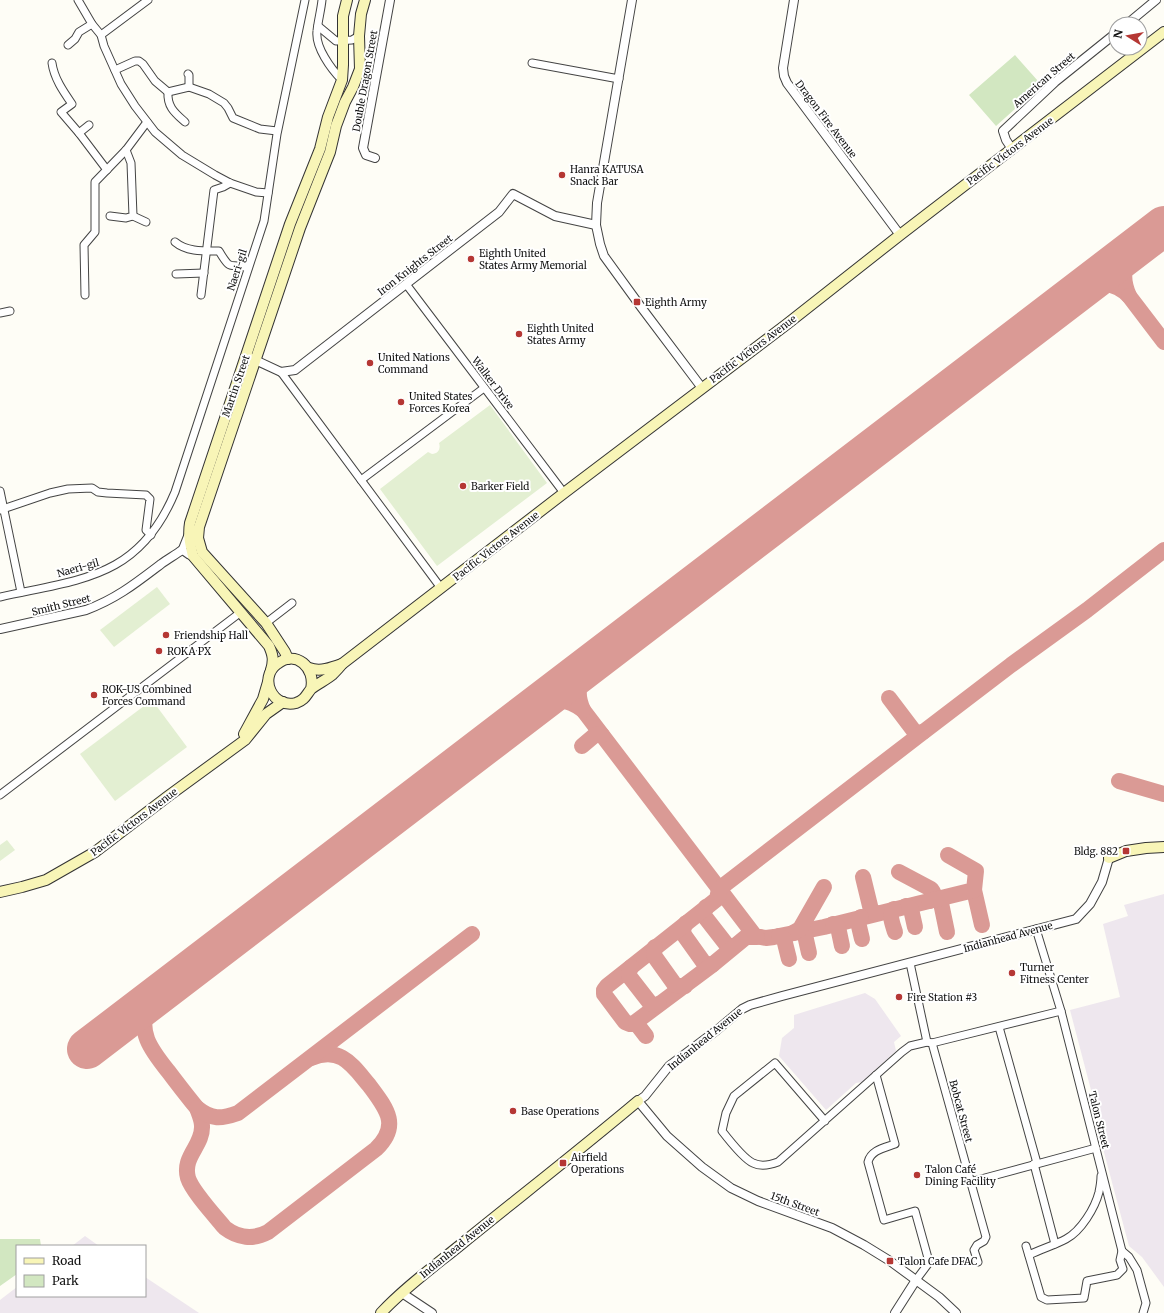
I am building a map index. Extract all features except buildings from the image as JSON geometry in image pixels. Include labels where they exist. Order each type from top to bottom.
[{"type":"main road","name":"Martin Street","points":[[288,659],[266,623],[202,552],[198,538],[199,527],[290,224],[320,149],[328,117],[342,80],[343,16],[347,0]]},
{"type":"main road","name":"Martin Street","points":[[270,672],[273,663],[273,656],[269,646],[193,556],[188,534],[190,523],[251,358],[330,152],[336,126],[360,69],[359,36],[361,14],[365,0]]},
{"type":"main road","name":"Pacific Victors Avenue","points":[[312,689],[333,674],[342,664],[787,324],[900,234],[1164,32]]},
{"type":"main road","points":[[237,746],[263,699],[270,672],[277,663],[288,659],[300,661],[308,668],[313,678],[312,689],[305,699],[300,702],[288,704],[272,694],[268,682]]},
{"type":"main road","points":[[308,668],[322,669],[342,664]]},
{"type":"main road","name":"Pacific Victors Avenue","points":[[0,892],[46,880],[95,852],[245,740],[266,714],[283,702]]},
{"type":"main road","name":"Indianhead Avenue","points":[[1109,858],[1126,851],[1164,847]]},
{"type":"main road","name":"Indianhead Avenue","points":[[381,1313],[402,1293],[638,1101]]},
{"type":"street","points":[[78,0],[92,24],[101,35],[104,46],[121,84],[155,132],[182,155],[230,183],[256,192],[268,193]]},
{"type":"street","points":[[101,35],[148,0]]},
{"type":"street","name":"Naeri-gil","points":[[0,597],[83,579],[98,574],[120,563],[131,555],[151,535],[162,520],[175,492],[189,445],[264,221],[277,131],[305,0]]},
{"type":"street","points":[[322,0],[317,33],[321,52],[334,72],[342,80]]},
{"type":"street","name":"Double Dragon Street","points":[[375,158],[366,155],[363,148],[390,0]]},
{"type":"street","points":[[632,0],[597,203],[596,225],[604,256],[702,388]]},
{"type":"street","name":"Dragon Fire Avenue","points":[[794,0],[783,68],[787,83],[800,98],[900,234]]},
{"type":"street","points":[[1137,16],[1156,0]]},
{"type":"street","points":[[68,45],[76,39],[79,32],[92,24]]},
{"type":"street","points":[[318,26],[336,41],[342,42],[352,40],[359,36]]},
{"type":"street","name":"American Street","points":[[1012,149],[1006,140],[1003,131],[1055,82],[1108,39]]},
{"type":"street","points":[[115,70],[135,61],[139,61],[143,64],[155,81],[168,92],[170,106],[185,122]]},
{"type":"street","points":[[52,63],[53,72],[64,93],[72,104],[61,112],[107,170]]},
{"type":"street","points":[[532,63],[619,79]]},
{"type":"street","points":[[188,74],[189,87]]},
{"type":"street","points":[[168,92],[189,87],[209,94],[224,103],[233,118],[260,130],[277,131]]},
{"type":"street","points":[[84,295],[84,245],[95,232],[95,182],[126,150],[147,122]]},
{"type":"street","points":[[79,133],[89,125]]},
{"type":"street","points":[[126,150],[131,163],[133,216]]},
{"type":"street","points":[[201,295],[214,190],[230,183]]},
{"type":"street","name":"Iron Knights Street","points":[[281,372],[295,370],[499,212],[513,194],[555,216],[596,225]]},
{"type":"street","points":[[110,216],[126,218],[133,216],[146,222]]},
{"type":"street","points":[[175,242],[180,246],[187,248],[206,251],[219,251],[228,265],[240,265],[248,268]]},
{"type":"street","points":[[176,274],[204,273]]},
{"type":"street","name":"Walker Drive","points":[[406,284],[564,493]]},
{"type":"street","points":[[0,313],[10,311]]},
{"type":"street","points":[[251,358],[281,372],[441,588]]},
{"type":"street","points":[[361,480],[484,388]]},
{"type":"street","points":[[2,510],[50,493],[68,489],[92,488],[98,492],[146,495],[150,499],[146,530],[151,535]]},
{"type":"street","points":[[0,491],[2,510],[21,592]]},
{"type":"street","points":[[188,534],[182,550],[193,556]]},
{"type":"street","name":"Smith Street","points":[[0,629],[86,610],[96,606],[122,593],[167,559],[182,550]]},
{"type":"street","points":[[266,623],[292,603]]},
{"type":"street","points":[[0,795],[241,612]]},
{"type":"street","name":"Indianhead Avenue","points":[[638,1101],[645,1096],[669,1066],[742,1009],[750,1005],[1076,919],[1090,904],[1102,882],[1109,858]]},
{"type":"street","name":"Talon Street","points":[[1036,929],[1060,1011],[1122,1251],[1129,1257],[1137,1270],[1146,1303],[1143,1313]]},
{"type":"street","name":"Bobcat Street","points":[[910,963],[930,1043],[986,1237],[984,1241],[977,1245],[974,1250],[978,1262]]},
{"type":"street","points":[[825,1121],[775,1064],[734,1096],[726,1113],[722,1132],[753,1163],[768,1165],[778,1162],[825,1121],[876,1075],[910,1046],[930,1043],[999,1027],[1060,1011]]},
{"type":"street","points":[[999,1027],[1055,1244]]},
{"type":"street","points":[[876,1075],[895,1144],[873,1152],[869,1156],[868,1162],[884,1220],[915,1211],[928,1258],[928,1264],[895,1313]]},
{"type":"street","name":"15th Street","points":[[638,1101],[668,1136],[702,1167],[731,1188],[758,1201],[832,1228],[864,1245],[890,1261],[916,1280],[939,1297],[956,1313]]},
{"type":"street","points":[[970,1182],[1096,1148]]},
{"type":"street","points":[[1029,1255],[1066,1239],[1073,1234],[1085,1220],[1099,1193],[1102,1172]]},
{"type":"street","points":[[1026,1246],[1041,1297],[1047,1300],[1084,1298],[1087,1281],[1117,1275],[1123,1269],[1120,1260],[1122,1251]]},
{"type":"street","points":[[402,1293],[432,1313]]},
{"type":"shaded area","points":[[1164,894],[1164,1287],[1142,1257],[1129,1246],[1101,1141],[1103,1138],[1102,1132],[1070,1010],[1120,997],[1103,924],[1128,916],[1124,905]]},
{"type":"shaded area","points":[[865,993],[875,999],[901,1036],[894,1042],[896,1051],[862,1082],[856,1083],[826,1110],[779,1056],[782,1038],[794,1028],[794,1015]]},
{"type":"shaded area","points":[[85,1236],[98,1245],[73,1245]]},
{"type":"shaded area","points":[[146,1278],[199,1313],[0,1313],[0,1300],[16,1288],[16,1297],[146,1297]]},
{"type":"green space","points":[[1015,55],[1038,81],[1034,85],[1037,89],[996,126],[969,95]]},
{"type":"green space","name":"Barker Field","points":[[490,405],[547,483],[437,566],[380,489],[428,452],[434,454],[437,452],[440,447],[439,443]]},
{"type":"green space","points":[[157,587],[170,604],[114,647],[100,630]]},
{"type":"green space","points":[[152,700],[187,747],[115,801],[80,754]]},
{"type":"green space","points":[[7,840],[15,850],[0,861],[0,845]]},
{"type":"green space","points":[[0,1239],[40,1239],[41,1245],[16,1245],[16,1275],[0,1286]]},
{"type":"taxiway","points":[[1075,294],[1096,285],[1103,284],[1123,290],[1129,296],[1125,282],[1125,269],[1129,258],[1138,246]]},
{"type":"taxiway","points":[[1129,296],[1164,342]]},
{"type":"taxiway","points":[[757,937],[746,937],[712,965],[633,1024],[625,1022],[604,994],[604,990],[607,986],[717,899],[719,889],[1011,665],[1087,610],[1164,550]]},
{"type":"taxiway","points":[[593,663],[585,674],[580,685],[579,696],[583,710],[755,936],[766,938],[774,937],[824,927],[932,899],[933,892],[931,889],[899,872]]},
{"type":"taxiway","points":[[889,698],[914,731],[919,733],[923,732]]},
{"type":"taxiway","points":[[535,707],[548,702],[565,701],[583,710]]},
{"type":"taxiway","points":[[582,746],[595,735],[602,735]]},
{"type":"taxiway","points":[[1119,781],[1164,794]]},
{"type":"taxiway","points":[[929,901],[974,890],[976,871],[948,855]]},
{"type":"taxiway","points":[[863,877],[871,910],[872,912],[877,913]]},
{"type":"taxiway","points":[[793,933],[800,929],[824,887]]},
{"type":"taxiway","points":[[974,890],[982,925]]},
{"type":"taxiway","points":[[940,898],[947,932]]},
{"type":"taxiway","points":[[906,906],[911,909],[915,927]]},
{"type":"taxiway","points":[[706,907],[704,913],[705,917],[726,944],[729,946],[734,946]]},
{"type":"taxiway","points":[[894,909],[891,917],[895,932]]},
{"type":"taxiway","points":[[861,917],[858,922],[862,939]]},
{"type":"taxiway","points":[[686,923],[683,929],[684,935],[704,963],[712,965]]},
{"type":"taxiway","points":[[833,924],[838,927],[842,946]]},
{"type":"taxiway","points":[[800,932],[805,935],[809,953]]},
{"type":"taxiway","points":[[197,1108],[207,1115],[217,1117],[238,1113],[472,934]]},
{"type":"taxiway","points":[[779,936],[784,939],[789,959]]},
{"type":"taxiway","points":[[655,947],[655,957],[675,985],[685,986]]},
{"type":"taxiway","points":[[631,967],[629,976],[650,1003],[654,1005],[659,1004]]},
{"type":"taxiway","points":[[160,992],[150,1004],[146,1014],[144,1023],[147,1040],[156,1056],[197,1108],[202,1124],[199,1139],[188,1163],[188,1178],[194,1190],[225,1228],[235,1234],[251,1237],[268,1232],[376,1149],[384,1140],[388,1132],[388,1117],[381,1101],[351,1065],[338,1056],[330,1054],[311,1058]]},
{"type":"taxiway","points":[[636,1023],[646,1036]]},
{"type":"runway","points":[[87,1049],[1164,226]]},
{"type":"place","name":"Hanra KATUSA Snack Bar","points":[[562,175]]},
{"type":"place","name":"Eighth United States Army Memorial","points":[[471,259]]},
{"type":"place","name":"Eighth Army","points":[[637,302]]},
{"type":"place","name":"Eighth United States Army","points":[[519,334]]},
{"type":"place","name":"United Nations Command","points":[[370,363]]},
{"type":"place","name":"United States Forces Korea","points":[[401,402]]},
{"type":"place","name":"Barker Field","points":[[463,486]]},
{"type":"place","name":"Friendship Hall","points":[[166,635]]},
{"type":"place","name":"ROKA PX","points":[[159,651]]},
{"type":"place","name":"ROK-US Combined Forces Command","points":[[94,695]]},
{"type":"place","name":"Bldg. 882","points":[[1126,851]]},
{"type":"place","name":"Turner Fitness Center","points":[[1012,973]]},
{"type":"place","name":"Fire Station #3","points":[[899,997]]},
{"type":"place","name":"Base Operations","points":[[513,1111]]},
{"type":"place","name":"Airfield Operations","points":[[563,1163]]},
{"type":"place","name":"Talon Café Dining Facility","points":[[917,1175]]},
{"type":"place","name":"Talon Cafe DFAC","points":[[890,1261]]}]
